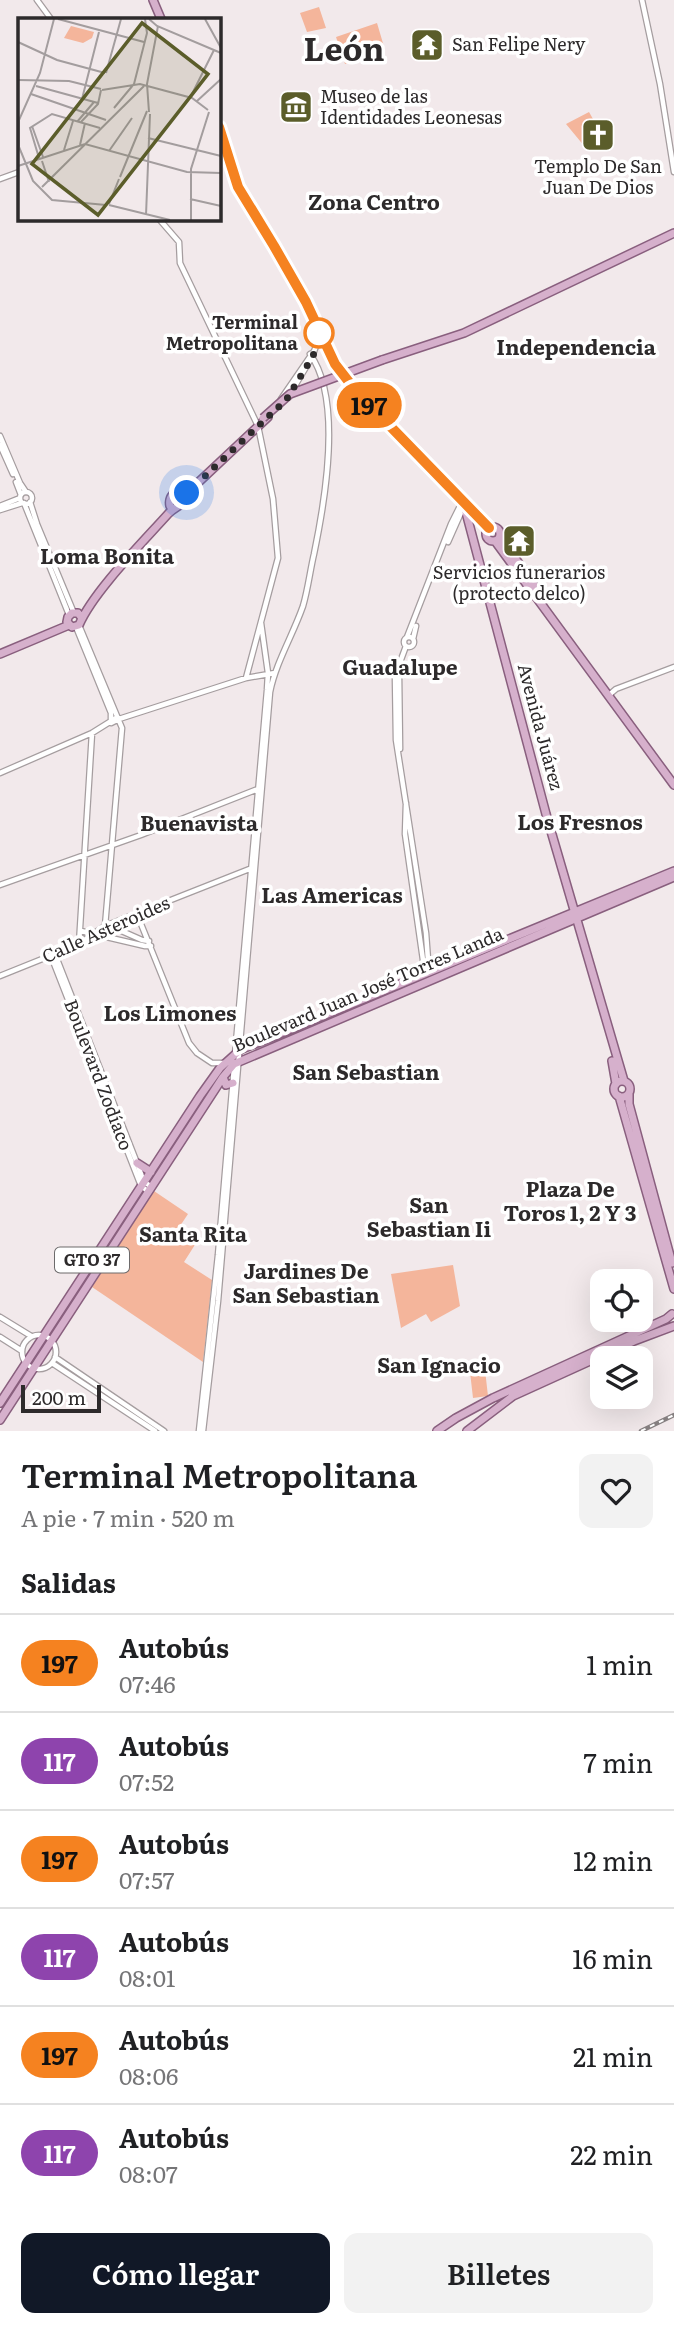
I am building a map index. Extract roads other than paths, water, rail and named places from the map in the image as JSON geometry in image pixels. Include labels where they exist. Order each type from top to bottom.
[{"type":"main road","points":[[151,0],[159,18]]},
{"type":"main road","points":[[220,130],[238,187],[294,281],[329,360],[346,383],[394,435],[463,505]]},
{"type":"main road","points":[[220,142],[235,191],[285,271],[341,373],[387,419],[487,532],[497,539],[674,777]]},
{"type":"main road","points":[[0,654],[74,620],[172,507],[184,502],[186,492],[290,394],[382,362],[466,338],[674,235]]},
{"type":"main road","points":[[259,422],[288,399],[382,362]]},
{"type":"main road","points":[[172,507],[169,501],[173,494],[186,492]]},
{"type":"main road","name":"Avenida Juárez","points":[[463,505],[620,1083]]},
{"type":"main road","name":"Avenida Juárez","points":[[463,505],[574,916]]},
{"type":"main road","points":[[472,542],[497,528],[500,531],[497,539]]},
{"type":"main road","points":[[0,648],[74,620]]},
{"type":"main road","points":[[610,693],[674,785]]},
{"type":"main road","name":"Boulevard Juan José Torres Landa","points":[[428,977],[480,949],[574,916],[674,871]]},
{"type":"main road","name":"Boulevard Juan José Torres Landa","points":[[0,1420],[44,1335],[225,1063],[239,1053],[299,1031],[674,877]]},
{"type":"main road","points":[[451,965],[477,954],[480,949]]},
{"type":"main road","name":"Boulevard Juan José Torres Landa","points":[[0,1403],[52,1340],[239,1053],[299,1031]]},
{"type":"main road","points":[[223,1077],[226,1085],[233,1083]]},
{"type":"main road","points":[[674,1270],[632,1115],[630,1086],[620,1083],[615,1091],[619,1096],[674,1289]]},
{"type":"main road","points":[[619,1096],[629,1094]]},
{"type":"main road","points":[[136,1163],[151,1172]]},
{"type":"main road","points":[[619,1346],[674,1325],[673,1311]]},
{"type":"main road","points":[[613,1346],[666,1319],[673,1311]]},
{"type":"main road","points":[[437,1431],[495,1397],[590,1357]]},
{"type":"main road","points":[[467,1431],[513,1396],[590,1358]]},
{"type":"main road","points":[[477,1407],[485,1413],[478,1423]]},
{"type":"street","points":[[37,0],[50,18]]},
{"type":"street","points":[[642,0],[660,84],[674,172]]},
{"type":"street","points":[[0,179],[18,172]]},
{"type":"street","points":[[160,220],[179,242],[180,263],[259,422],[272,499],[278,558],[246,678]]},
{"type":"street","points":[[674,223],[674,235]]},
{"type":"street","points":[[288,399],[320,337]]},
{"type":"street","points":[[259,422],[284,395],[312,354]]},
{"type":"street","points":[[201,1431],[218,1301],[270,692],[305,597],[326,489],[329,453],[325,394],[323,380],[312,354]]},
{"type":"street","points":[[0,436],[24,499]]},
{"type":"street","points":[[0,445],[37,524],[111,713],[111,723]]},
{"type":"street","points":[[0,508],[24,499]]},
{"type":"street","points":[[428,977],[396,738],[395,676],[408,647],[404,641],[410,638],[463,505]]},
{"type":"street","points":[[74,620],[122,731],[107,926],[150,943]]},
{"type":"street","points":[[201,1431],[233,1083],[239,1053],[268,673],[261,623]]},
{"type":"street","points":[[610,693],[674,667]]},
{"type":"street","points":[[0,773],[93,733],[114,719],[246,678],[275,673]]},
{"type":"street","points":[[79,944],[93,733]]},
{"type":"street","points":[[0,885],[258,789]]},
{"type":"street","name":"Calle Asteroides","points":[[0,976],[79,944],[107,926],[252,869]]},
{"type":"street","points":[[137,914],[191,1046],[212,1063],[225,1063]]},
{"type":"street","points":[[81,931],[145,946],[150,943]]},
{"type":"street","name":"Boulevard Zodíaco","points":[[53,955],[143,1184]]},
{"type":"street","name":"Boulevard Zodíaco","points":[[53,955],[143,1184]]},
{"type":"street","points":[[212,1063],[214,1076]]},
{"type":"street","points":[[143,1184],[150,1189]]},
{"type":"street","points":[[0,1317],[32,1336],[44,1335],[52,1340],[56,1349],[54,1360],[46,1367],[30,1365],[22,1352],[0,1337]]},
{"type":"street","points":[[22,1352],[24,1343],[32,1336]]},
{"type":"street","points":[[54,1360],[155,1431]]},
{"type":"street","points":[[54,1360],[164,1431]]},
{"type":"railway","points":[[641,1431],[674,1415]]},
{"type":"place","name":"San Felipe Nery","points":[[427,45]]},
{"type":"place","name":"Museo de las Identidades Leonesas","points":[[296,107]]},
{"type":"place","name":"Templo De San Juan De Dios","points":[[598,135]]},
{"type":"place","name":"Terminal Metropolitana","points":[[319,333]]},
{"type":"place","name":"Servicios funerarios (protecto delco)","points":[[519,541]]},
{"type":"district","name":"León","points":[[344,50]]},
{"type":"district","name":"Zona Centro","points":[[374,203]]},
{"type":"district","name":"Independencia","points":[[576,348]]},
{"type":"district","name":"Loma Bonita","points":[[107,557]]},
{"type":"district","name":"Guadalupe","points":[[400,668]]},
{"type":"district","name":"Los Fresnos","points":[[580,823]]},
{"type":"district","name":"Buenavista","points":[[199,824]]},
{"type":"district","name":"Las Americas","points":[[332,896]]},
{"type":"district","name":"Los Limones","points":[[170,1014]]},
{"type":"district","name":"San Sebastian","points":[[366,1073]]},
{"type":"district","name":"Plaza De Toros 1, 2 Y 3","points":[[570,1202]]},
{"type":"district","name":"San Sebastian Ii","points":[[429,1218]]},
{"type":"district","name":"Santa Rita","points":[[193,1235]]},
{"type":"district","name":"Jardines De San Sebastian","points":[[306,1284]]},
{"type":"district","name":"San Ignacio","points":[[439,1366]]}]
